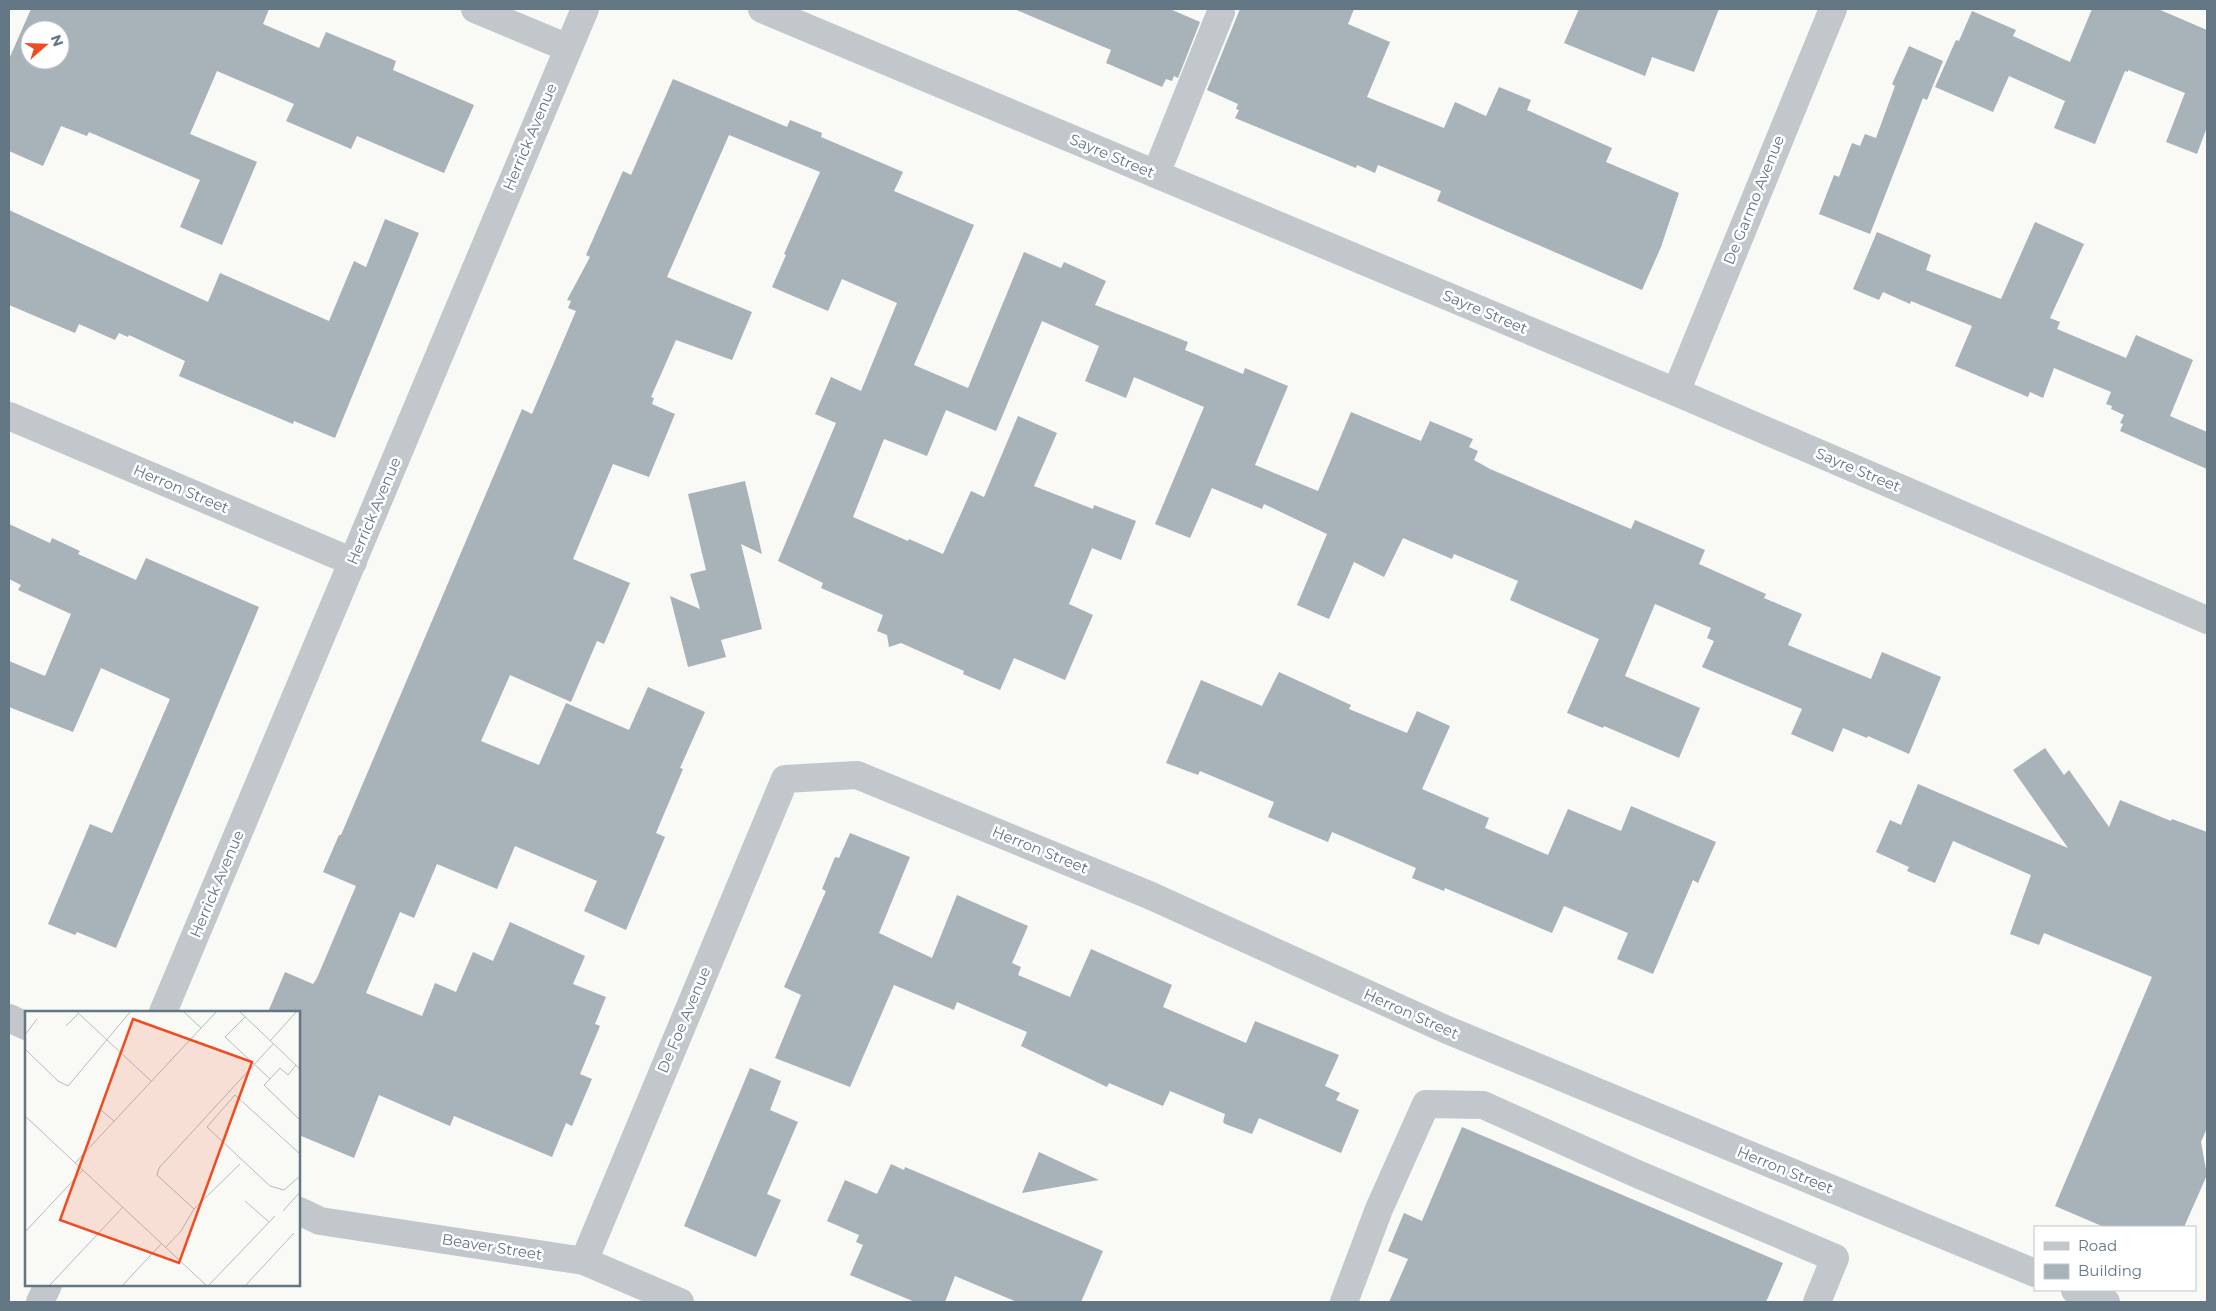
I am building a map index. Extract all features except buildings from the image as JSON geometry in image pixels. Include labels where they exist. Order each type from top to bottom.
[{"type":"street","points":[[476,9],[568,48]]},
{"type":"street","name":"Herrick Avenue","points":[[163,1011],[584,9]]},
{"type":"street","name":"Sayre Street","points":[[762,9],[1676,392],[2207,620]]},
{"type":"street","name":"De Garmo Avenue","points":[[1676,392],[1833,9]]},
{"type":"street","points":[[1156,174],[1221,12]]},
{"type":"street","name":"Herron Street","points":[[9,416],[353,562]]},
{"type":"street","name":"Herron Street","points":[[785,779],[857,776],[1149,895],[1445,1029],[2034,1273]]},
{"type":"street","name":"De Foe Avenue","points":[[584,1261],[785,779]]},
{"type":"street","points":[[9,1018],[25,1026]]},
{"type":"street","points":[[1344,1302],[1380,1209],[1426,1104],[1483,1105],[1635,1173],[1835,1258],[1816,1302]]},
{"type":"street","name":"Beaver Street","points":[[300,1211],[320,1221],[584,1261],[680,1302]]},
{"type":"street","points":[[40,1302],[48,1286]]},
{"type":"street","points":[[2078,1291],[2106,1302]]}]
